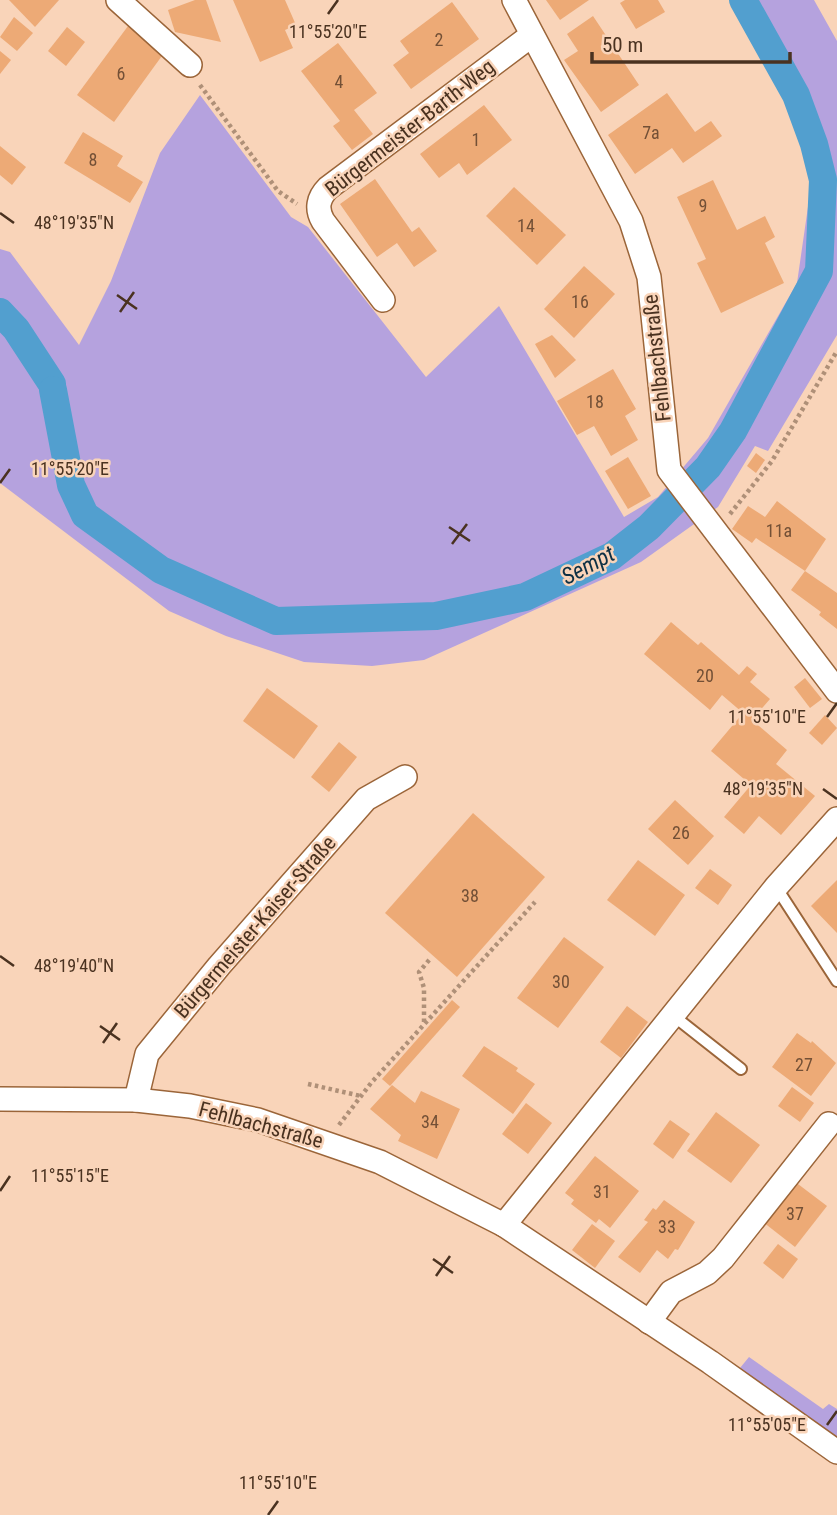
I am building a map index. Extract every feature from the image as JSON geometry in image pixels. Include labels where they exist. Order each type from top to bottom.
[{"type":"street","points":[[118,0],[190,65]]},
{"type":"street","name":"Fehlbachstraße","points":[[514,0],[631,221],[649,277],[669,470],[713,532],[837,691]]},
{"type":"street","name":"Bürgermeister-Barth-Weg","points":[[383,300],[323,221],[318,204],[328,188],[532,35]]},
{"type":"street","name":"Bürgermeister-Kaiser-Straße","points":[[136,1100],[147,1054],[219,966],[366,799],[405,777]]},
{"type":"street","points":[[504,1225],[675,1017],[776,887],[837,819]]},
{"type":"street","name":"Fehlbachstraße","points":[[0,1099],[136,1100],[258,1120],[380,1163],[504,1225],[837,1452]]},
{"type":"street","points":[[649,1322],[671,1292],[707,1273],[723,1258],[829,1124]]},
{"type":"lane","points":[[776,887],[837,981]]},
{"type":"lane","points":[[675,1017],[741,1069]]},
{"type":"path","points":[[190,65],[203,92],[278,191],[290,202],[303,206],[318,204]]},
{"type":"path","points":[[713,532],[772,461],[837,352]]},
{"type":"path","points":[[334,1132],[361,1096],[424,1023],[535,902]]},
{"type":"path","points":[[424,1023],[424,988],[419,972],[430,959]]},
{"type":"path","points":[[308,1084],[361,1096]]},
{"type":"shaded area","points":[[755,0],[814,0],[837,41],[837,335],[768,451],[755,446],[718,507],[641,562],[424,660],[372,666],[304,662],[226,636],[169,611],[0,483],[0,249],[10,252],[79,345],[111,281],[160,153],[200,95],[291,217],[308,227],[426,377],[499,306],[624,517],[658,497],[708,438],[797,283],[811,186],[787,64]]},
{"type":"shaded area","points":[[749,1357],[823,1409],[829,1404],[837,1409],[837,1437],[740,1368]]},
{"type":"building","points":[[9,0],[59,0],[35,27]]},
{"type":"building","points":[[195,0],[206,0],[221,42],[175,32],[168,10]]},
{"type":"building","points":[[233,0],[285,0],[296,25],[285,30],[293,48],[260,62]]},
{"type":"building","points":[[546,0],[589,0],[560,20]]},
{"type":"building","points":[[625,0],[658,0],[665,12],[636,29],[620,3]]},
{"type":"building","points":[[452,2],[479,39],[411,89],[393,65],[409,53],[400,41]]},
{"type":"building","points":[[593,16],[639,85],[601,112],[564,60],[578,51],[567,34]]},
{"type":"building","points":[[14,17],[33,33],[17,51],[0,37]]},
{"type":"building","points":[[128,26],[164,53],[114,122],[77,95]]},
{"type":"building","points":[[67,27],[85,42],[66,66],[48,51]]},
{"type":"building","points":[[338,43],[377,93],[354,110],[373,134],[352,150],[333,126],[340,121],[301,71]]},
{"type":"building","points":[[0,51],[11,60],[0,74]]},
{"type":"building","points":[[667,93],[695,132],[711,121],[722,136],[683,163],[672,148],[635,174],[608,135]]},
{"type":"building","points":[[484,105],[512,140],[467,175],[459,163],[439,178],[420,154]]},
{"type":"building","points":[[83,132],[123,156],[117,166],[143,182],[130,203],[64,163]]},
{"type":"building","points":[[0,146],[26,167],[12,185],[0,175]]},
{"type":"building","points":[[375,179],[412,232],[419,227],[437,251],[414,267],[397,243],[377,257],[340,204]]},
{"type":"building","points":[[713,180],[737,230],[765,216],[775,237],[765,243],[784,283],[721,313],[697,263],[706,259],[677,197]]},
{"type":"building","points":[[514,187],[566,235],[537,265],[486,216]]},
{"type":"building","points":[[584,266],[615,294],[574,338],[544,309]]},
{"type":"building","points":[[552,335],[576,360],[555,378],[535,344]]},
{"type":"building","points":[[613,369],[636,409],[625,416],[638,440],[611,456],[594,426],[577,435],[557,401]]},
{"type":"building","points":[[756,453],[765,460],[756,473],[747,466]]},
{"type":"building","points":[[628,457],[651,496],[628,509],[605,471]]},
{"type":"building","points":[[777,501],[826,539],[805,571],[756,538],[752,543],[732,529],[748,506],[765,517]]},
{"type":"building","points":[[805,571],[837,593],[837,629],[819,615],[821,612],[791,590]]},
{"type":"building","points":[[671,622],[698,645],[701,642],[739,675],[747,666],[757,674],[750,682],[770,699],[752,720],[787,750],[776,764],[815,796],[781,835],[759,816],[744,834],[724,817],[751,785],[711,751],[743,713],[722,695],[710,710],[644,654]]},
{"type":"building","points":[[805,678],[822,699],[810,708],[794,687]]},
{"type":"building","points":[[267,688],[318,726],[294,759],[243,721]]},
{"type":"building","points":[[825,715],[837,728],[822,745],[809,733]]},
{"type":"building","points":[[339,742],[357,757],[329,792],[311,777]]},
{"type":"building","points":[[675,800],[714,836],[688,865],[648,829]]},
{"type":"building","points":[[473,813],[545,877],[457,977],[385,913]]},
{"type":"building","points":[[638,860],[685,895],[655,936],[607,900]]},
{"type":"building","points":[[710,869],[732,885],[718,905],[695,888]]},
{"type":"building","points":[[837,880],[837,933],[811,906]]},
{"type":"building","points":[[564,937],[604,967],[558,1028],[517,998]]},
{"type":"building","points":[[452,1000],[460,1007],[390,1086],[382,1079]]},
{"type":"building","points":[[627,1006],[648,1022],[621,1058],[600,1042]]},
{"type":"building","points":[[797,1033],[811,1043],[812,1041],[836,1063],[811,1096],[772,1067]]},
{"type":"building","points":[[484,1046],[518,1068],[516,1071],[535,1084],[513,1114],[462,1076]]},
{"type":"building","points":[[392,1085],[415,1103],[421,1091],[460,1109],[437,1159],[398,1141],[401,1135],[370,1109]]},
{"type":"building","points":[[792,1087],[814,1103],[800,1122],[778,1106]]},
{"type":"building","points":[[526,1103],[552,1123],[528,1154],[502,1134]]},
{"type":"building","points":[[716,1112],[760,1145],[731,1183],[687,1151]]},
{"type":"building","points":[[670,1120],[690,1134],[673,1159],[653,1144]]},
{"type":"building","points":[[595,1156],[639,1191],[610,1228],[599,1219],[596,1223],[571,1204],[574,1200],[565,1193]]},
{"type":"building","points":[[794,1181],[827,1206],[795,1247],[763,1222]]},
{"type":"building","points":[[664,1200],[695,1222],[678,1250],[675,1249],[668,1259],[657,1250],[640,1273],[618,1257],[648,1222],[644,1220],[653,1208],[656,1210]]},
{"type":"building","points":[[592,1224],[615,1241],[595,1268],[572,1250]]},
{"type":"building","points":[[778,1244],[798,1259],[783,1279],[763,1263]]},
{"type":"waterway","name":"Sempt","points":[[53,390],[71,485],[85,515],[161,570],[276,621],[436,616],[525,597],[612,556],[649,527],[708,467],[733,431],[819,271],[823,180],[814,144],[796,95],[743,0]]},
{"type":"waterway","name":"Sempt","points":[[0,312],[16,329],[52,384]]}]
